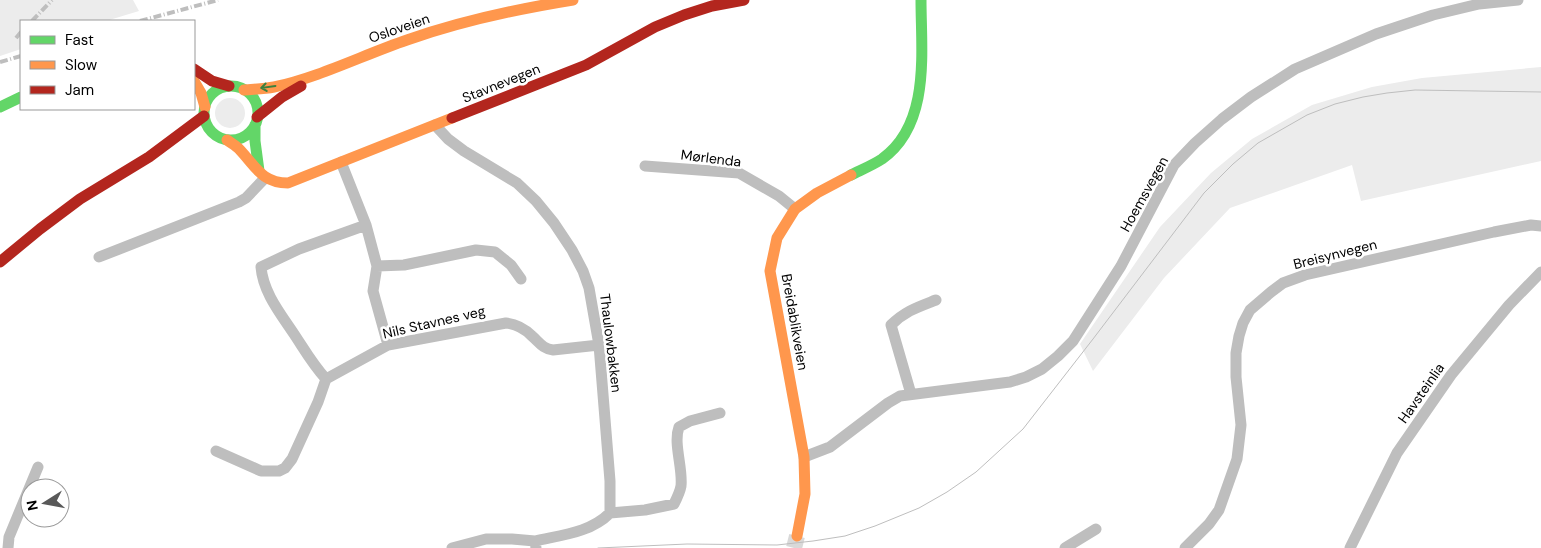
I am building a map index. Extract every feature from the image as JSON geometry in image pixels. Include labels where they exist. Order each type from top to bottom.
[{"type":"main road","name":"Osloveien","points":[[244,90],[274,87],[325,72],[366,55],[435,31],[496,15],[573,0]]},
{"type":"main road","name":"Stavnevegen","points":[[262,174],[278,183],[288,183],[586,65],[655,27],[684,15],[712,6],[744,0]]},
{"type":"main road","name":"Breidablikveien","points":[[797,536],[805,494],[804,457],[770,271],[777,238],[795,209],[817,193],[882,159],[906,134],[918,104],[921,85],[921,0]]},
{"type":"main road","points":[[195,69],[212,81],[244,90],[255,101],[257,109],[254,141],[262,174]]},
{"type":"main road","name":"Osloveien","points":[[256,121],[282,97],[325,72]]},
{"type":"main road","points":[[195,83],[201,93],[207,125],[212,132],[239,148],[251,164],[262,174]]},
{"type":"main road","points":[[0,262],[40,228],[80,199],[149,156],[204,112],[208,99],[214,92],[229,86]]},
{"type":"main road","points":[[0,108],[20,98]]},
{"type":"main road","points":[[149,156],[197,138],[236,140],[250,132],[256,121]]},
{"type":"street","name":"Hoemsvegen","points":[[804,457],[830,447],[900,396],[989,386],[1026,377],[1042,369],[1073,341],[1121,266],[1174,165],[1222,119],[1251,97],[1295,69],[1376,34],[1434,15],[1479,4],[1518,0]]},
{"type":"street","name":"Thaulowbakken","points":[[435,125],[448,139],[464,151],[517,183],[536,201],[554,222],[583,271],[589,288],[599,345],[610,481],[610,513]]},
{"type":"street","points":[[341,162],[366,226],[377,266],[372,291],[388,345]]},
{"type":"street","name":"Mørlenda","points":[[645,166],[738,174],[778,196],[795,209]]},
{"type":"street","points":[[99,257],[239,202],[246,198],[262,174]]},
{"type":"street","name":"Breisynvegen","points":[[1185,548],[1219,510],[1237,459],[1242,425],[1236,376],[1236,353],[1243,323],[1250,310],[1283,283],[1305,275],[1494,232],[1531,225],[1541,226]]},
{"type":"street","points":[[216,451],[261,471],[279,471],[285,468],[292,458],[318,402],[326,379],[316,368],[270,298],[262,278],[261,268],[299,249],[366,226]]},
{"type":"street","points":[[377,266],[404,264],[476,250],[495,252],[511,265],[520,279]]},
{"type":"street","name":"Havsteinlia","points":[[1350,548],[1396,454],[1418,422],[1451,375],[1509,304],[1541,272]]},
{"type":"street","points":[[910,394],[891,325],[901,315],[913,308],[936,300]]},
{"type":"street","name":"Nils Stavnes veg","points":[[326,379],[388,345],[506,322],[522,328],[547,349],[599,345]]},
{"type":"street","points":[[452,548],[486,539],[512,539],[536,545],[584,530],[602,521],[610,513],[645,510],[674,504],[681,486],[677,437],[679,427],[720,413]]},
{"type":"street","points":[[8,548],[9,537],[38,467]]},
{"type":"street","points":[[1066,548],[1096,530]]},
{"type":"shaded area","points":[[0,0],[133,0],[139,11],[109,20],[20,20],[20,49],[0,56]]},
{"type":"shaded area","points":[[1541,67],[1541,161],[1361,201],[1352,165],[1230,208],[1164,278],[1093,371],[1080,344],[1160,227],[1211,173],[1252,139],[1312,105],[1372,87],[1422,78]]},
{"type":"shaded area","points":[[230,98],[241,102],[245,113],[241,124],[230,128],[219,124],[215,113],[219,102]]},
{"type":"tunnel","points":[[794,548],[797,536]]},
{"type":"tram line","points":[[598,548],[687,544],[777,545],[813,541],[845,536],[919,508],[976,472],[1023,429],[1204,193],[1233,164],[1258,143],[1307,115],[1335,104],[1363,97],[1415,90],[1541,92]]},
{"type":"railway","points":[[33,20],[52,0]]},
{"type":"railway","points":[[144,20],[218,0]]},
{"type":"railway","points":[[16,38],[20,33]]},
{"type":"railway","points":[[0,62],[20,56]]},
{"type":"traffic: fast","points":[[851,175],[882,159],[898,144],[909,127],[916,107],[920,86],[922,64],[921,0]]},
{"type":"traffic: fast","points":[[231,86],[241,88],[250,94],[256,103],[258,113],[256,123],[250,132],[241,138],[231,140],[221,138],[212,132],[206,123],[204,113],[206,103],[212,94],[221,88],[231,86]]},
{"type":"traffic: fast","points":[[0,107],[20,97]]},
{"type":"traffic: fast","points":[[255,125],[259,171]]},
{"type":"traffic: slow","points":[[244,90],[274,87],[308,78],[427,33],[468,21],[573,0]]},
{"type":"traffic: slow","points":[[195,83],[201,93],[205,107]]},
{"type":"traffic: slow","points":[[227,140],[239,149],[260,173],[272,180],[288,183],[452,118]]},
{"type":"traffic: slow","points":[[797,536],[805,494],[804,457],[770,271],[777,238],[795,209],[817,193],[851,175]]},
{"type":"traffic: jam","points":[[452,118],[586,65],[655,27],[684,15],[712,6],[744,0]]},
{"type":"traffic: jam","points":[[195,70],[212,81],[229,86]]},
{"type":"traffic: jam","points":[[257,117],[282,97],[301,86]]},
{"type":"traffic: jam","points":[[0,262],[80,199],[149,157],[204,116]]}]
